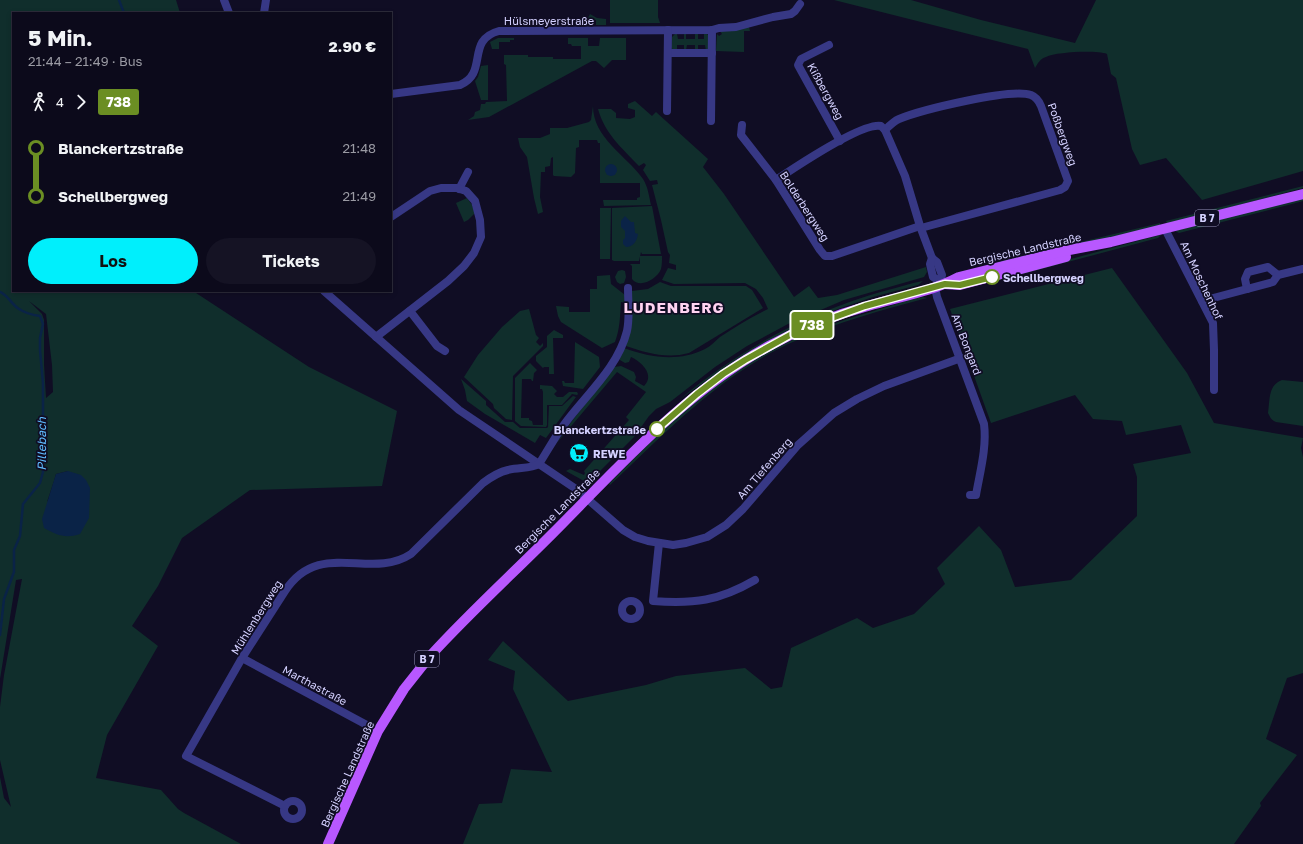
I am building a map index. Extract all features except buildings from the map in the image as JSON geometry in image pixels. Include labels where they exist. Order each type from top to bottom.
[{"type":"main road","name":"Bergische Landstraße","points":[[328,844],[378,731],[404,689],[431,655],[648,438],[712,382],[745,360],[790,335],[821,322],[865,306],[940,285],[959,277],[1064,251],[1111,242],[1165,229],[1303,194]]},
{"type":"street","points":[[224,0],[229,12]]},
{"type":"street","points":[[264,12],[266,0]]},
{"type":"street","name":"Hülsmeyerstraße","points":[[392,94],[460,85],[467,82],[472,77],[475,70],[479,48],[483,40],[499,31],[712,30],[736,27],[773,17],[791,14],[800,4]]},
{"type":"street","points":[[667,111],[668,30]]},
{"type":"street","points":[[711,121],[712,30]]},
{"type":"street","name":"Kißbergweg","points":[[829,45],[801,59],[798,65],[840,140]]},
{"type":"street","points":[[668,53],[712,53]]},
{"type":"street","name":"Poßbergweg","points":[[885,130],[897,120],[934,109],[1005,94],[1030,95],[1038,100],[1041,106],[1068,181],[1065,187],[1060,190],[920,227]]},
{"type":"street","name":"Bolderbergweg","points":[[742,125],[741,135],[776,180],[825,256],[832,256],[920,227]]},
{"type":"street","points":[[776,180],[840,140],[873,126],[881,126],[885,130],[905,176],[920,227],[932,258],[937,262],[942,275],[940,285]]},
{"type":"street","points":[[460,189],[468,172]]},
{"type":"street","points":[[376,337],[448,281],[464,266],[477,248],[480,237],[481,229],[475,201],[466,191],[460,189],[448,187],[430,191],[392,216]]},
{"type":"street","name":"Am Moschenhof","points":[[1165,229],[1212,323],[1214,390]]},
{"type":"street","points":[[1248,289],[1245,279],[1248,272],[1268,267],[1278,275]]},
{"type":"street","points":[[1202,301],[1273,282],[1278,275],[1303,269]]},
{"type":"street","name":"Am Bongard","points":[[940,285],[961,358],[979,408],[985,432],[976,495],[970,495]]},
{"type":"street","points":[[539,464],[566,422],[601,381],[622,346],[628,321],[628,288]]},
{"type":"street","points":[[328,292],[376,337],[459,410],[588,498]]},
{"type":"street","points":[[410,311],[437,346],[445,351]]},
{"type":"street","name":"Am Tiefenberg","points":[[588,498],[623,530],[635,537],[673,545],[707,537],[717,531],[743,509],[798,445],[834,413],[856,399],[884,386],[961,358]]},
{"type":"street","name":"Mühlenbergweg","points":[[285,806],[186,756],[242,658],[291,580],[304,570],[327,563],[388,563],[403,559],[411,554],[483,483],[506,470],[534,467],[539,464]]},
{"type":"street","points":[[653,601],[659,543]]},
{"type":"street","points":[[640,607],[653,601],[678,603],[703,600],[730,593],[755,580]]},
{"type":"street","name":"Marthastraße","points":[[242,658],[378,731]]},
{"type":"green space","points":[[0,0],[176,0],[180,12],[12,12],[12,292],[195,292],[309,367],[397,411],[382,486],[250,490],[182,538],[158,586],[132,626],[158,646],[107,735],[96,778],[161,790],[178,809],[241,844],[0,844],[0,777],[4,798],[11,807],[0,760],[0,707],[4,675],[22,579],[16,580],[0,679]],"holes":[[[29,301],[46,314],[52,365],[53,392],[46,398],[44,320],[42,314]],[[68,471],[47,502],[56,474]]]},
{"type":"green space","points":[[610,0],[658,0],[658,17],[660,23],[610,23]]},
{"type":"green space","points":[[834,0],[911,0],[981,20],[1075,43],[1096,0],[1303,0],[1303,171],[1202,200],[1166,158],[1140,165],[1132,149],[1116,78],[1111,74],[1107,54],[1086,52],[1051,55],[1042,59],[1035,68],[1028,49]]},
{"type":"green space","points":[[590,14],[597,18],[606,19],[606,25],[596,25],[596,20],[588,20],[588,23],[582,23],[583,15],[588,18]]},
{"type":"green space","points":[[749,27],[750,31],[744,31],[744,52],[716,51],[717,34],[719,36],[722,34],[720,31]]},
{"type":"green space","points":[[677,34],[678,39],[684,39],[684,34],[686,34],[686,39],[695,39],[695,34],[698,34],[698,39],[704,39],[704,34],[707,34],[710,37],[710,48],[706,51],[705,45],[698,45],[698,51],[695,50],[695,45],[687,45],[686,50],[684,50],[684,45],[677,45],[677,51],[673,50],[671,47],[672,37]]},
{"type":"green space","points":[[498,38],[514,38],[514,40],[510,40],[510,42],[499,42],[499,49],[492,49],[490,42]]},
{"type":"green space","points":[[568,38],[588,38],[588,46],[599,46],[600,38],[626,38],[626,60],[612,60],[604,68],[596,61],[592,61],[489,117],[468,120],[474,116],[475,112],[480,110],[481,104],[485,104],[486,102],[507,101],[506,65],[504,64],[504,55],[553,57],[553,59],[581,59],[581,46],[572,46],[571,44],[568,44]]},
{"type":"green space","points":[[488,65],[488,100],[481,100],[475,81],[478,77],[481,66]]},
{"type":"green space","points":[[635,101],[652,116],[656,112],[708,159],[703,167],[724,194],[794,297],[809,286],[818,298],[837,295],[926,267],[927,272],[924,277],[844,300],[788,324],[747,346],[715,367],[670,402],[656,409],[634,437],[591,480],[584,481],[566,471],[570,469],[584,475],[584,471],[629,420],[626,417],[646,392],[617,372],[556,444],[614,367],[621,366],[634,372],[636,377],[635,381],[644,386],[647,382],[648,373],[643,365],[631,357],[629,362],[625,363],[620,360],[624,348],[655,356],[685,356],[707,348],[720,337],[768,309],[763,298],[756,289],[745,283],[674,284],[662,280],[668,268],[676,270],[676,265],[669,263],[670,255],[652,185],[658,184],[657,180],[650,181],[643,170],[646,165],[644,163],[639,166],[620,147],[605,126],[598,109],[611,109],[616,113],[616,118],[630,119],[635,117],[635,110],[628,108],[628,104]]},
{"type":"green space","points":[[593,106],[594,117],[598,128],[604,137],[643,179],[651,205],[604,206],[603,200],[637,200],[637,198],[640,197],[640,183],[600,183],[600,143],[598,143],[597,140],[579,140],[579,147],[576,148],[575,173],[571,177],[553,175],[553,157],[551,158],[550,166],[545,167],[545,172],[541,172],[540,197],[543,212],[538,214],[527,157],[520,147],[518,138],[540,138],[550,134],[550,128],[567,128],[589,122],[591,120]]},
{"type":"green space","points":[[1303,186],[1303,188],[1167,224],[1166,221]]},
{"type":"green space","points":[[467,198],[475,213],[464,222],[456,203]]},
{"type":"green space","points":[[1303,198],[1303,201],[1292,204],[1179,233],[1175,231]]},
{"type":"green space","points":[[652,206],[661,254],[642,254],[641,252],[639,261],[612,260],[612,208]]},
{"type":"green space","points":[[600,208],[611,208],[610,259],[600,259]]},
{"type":"green space","points":[[1160,223],[1160,226],[998,264],[997,262]]},
{"type":"green space","points":[[1161,235],[1158,238],[1000,280],[1000,278]]},
{"type":"green space","points":[[640,256],[662,256],[661,269],[659,273],[648,282],[644,283],[635,282],[632,279],[632,266],[630,264],[640,264]]},
{"type":"green space","points":[[1112,268],[1187,373],[1214,423],[1303,438],[1301,448],[1303,457],[1303,673],[1287,678],[1266,739],[1297,755],[1260,803],[1261,806],[1234,844],[463,844],[479,804],[502,803],[511,769],[552,772],[513,689],[515,671],[488,660],[503,641],[568,701],[646,685],[676,676],[745,668],[771,689],[782,687],[791,648],[857,618],[873,628],[914,614],[945,584],[937,568],[979,526],[1001,550],[1015,587],[1071,580],[1137,516],[1137,477],[1133,464],[1191,453],[1181,425],[1126,435],[1122,421],[1093,419],[1075,395],[991,423],[950,309]]},
{"type":"green space","points":[[618,271],[625,271],[626,277],[624,283],[620,284],[617,282],[615,277]]},
{"type":"green space","points":[[610,275],[611,284],[625,295],[626,303],[621,302],[619,327],[615,342],[602,348],[561,322],[556,306],[569,307],[569,312],[590,312],[590,289],[597,289],[597,276]]},
{"type":"green space","points":[[923,281],[918,285],[873,297],[806,322],[741,357],[680,399],[703,381],[751,348],[802,321],[856,300]]},
{"type":"green space","points":[[660,282],[671,286],[746,286],[752,290],[763,308],[689,353],[681,355],[665,355],[649,353],[626,346],[632,291],[648,289]]},
{"type":"green space","points":[[923,297],[927,298],[827,328],[768,354],[719,386],[674,424],[610,485],[609,484],[679,415],[694,402],[744,366],[797,338],[815,331],[854,317]]},
{"type":"green space","points":[[529,309],[536,335],[539,338],[536,342],[540,346],[543,343],[543,346],[513,376],[512,420],[506,419],[494,408],[493,404],[464,377],[478,355],[502,327],[520,311]]},
{"type":"green space","points":[[554,330],[563,335],[563,338],[553,338],[554,374],[549,374],[549,367],[543,368],[536,361],[536,356],[547,347],[547,336]]},
{"type":"green space","points":[[575,342],[599,357],[600,367],[583,389],[563,386],[562,381],[565,383],[574,383]]},
{"type":"green space","points":[[530,363],[537,370],[534,373],[533,381],[531,379],[522,379],[521,418],[529,418],[533,425],[543,425],[543,392],[542,389],[540,389],[540,385],[552,386],[557,391],[554,394],[557,397],[563,397],[569,392],[577,392],[578,394],[572,394],[562,405],[547,405],[546,427],[521,426],[515,421],[515,378]]},
{"type":"green space","points":[[461,379],[486,401],[486,405],[505,422],[513,422],[520,428],[547,428],[549,406],[562,406],[573,396],[576,397],[546,438],[540,435],[535,443],[485,414],[467,401]]},
{"type":"green space","points":[[1282,380],[1303,382],[1303,426],[1276,422],[1268,413],[1272,389],[1277,382]]},
{"type":"water","points":[[613,164],[616,165],[616,175],[609,176],[606,175],[605,168],[606,165]]},
{"type":"water","points":[[625,216],[631,222],[634,222],[635,233],[638,234],[634,243],[631,246],[626,247],[623,244],[625,231],[621,227],[621,221]]},
{"type":"water","points":[[68,471],[81,475],[86,480],[90,488],[89,518],[80,534],[65,536],[44,528],[42,519],[56,474]]},
{"type":"waterway","points":[[119,0],[124,12]]},
{"type":"waterway","name":"Pillebach","points":[[0,292],[5,295],[16,307],[29,314],[40,316],[43,324],[40,338],[43,383],[43,472],[40,483],[23,504],[20,536],[14,550],[14,572],[4,599],[0,635]]},
{"type":"bus line","name":"738","points":[[657,429],[697,394],[723,374],[790,335],[838,315],[865,306],[945,284],[960,285],[992,277]]},
{"type":"place","name":"Schellbergweg","points":[[992,277]]},
{"type":"place","name":"Blanckertzstraße","points":[[657,429]]},
{"type":"place","name":"REWE","points":[[579,453]]},
{"type":"district","name":"LUDENBERG","points":[[674,307]]}]
